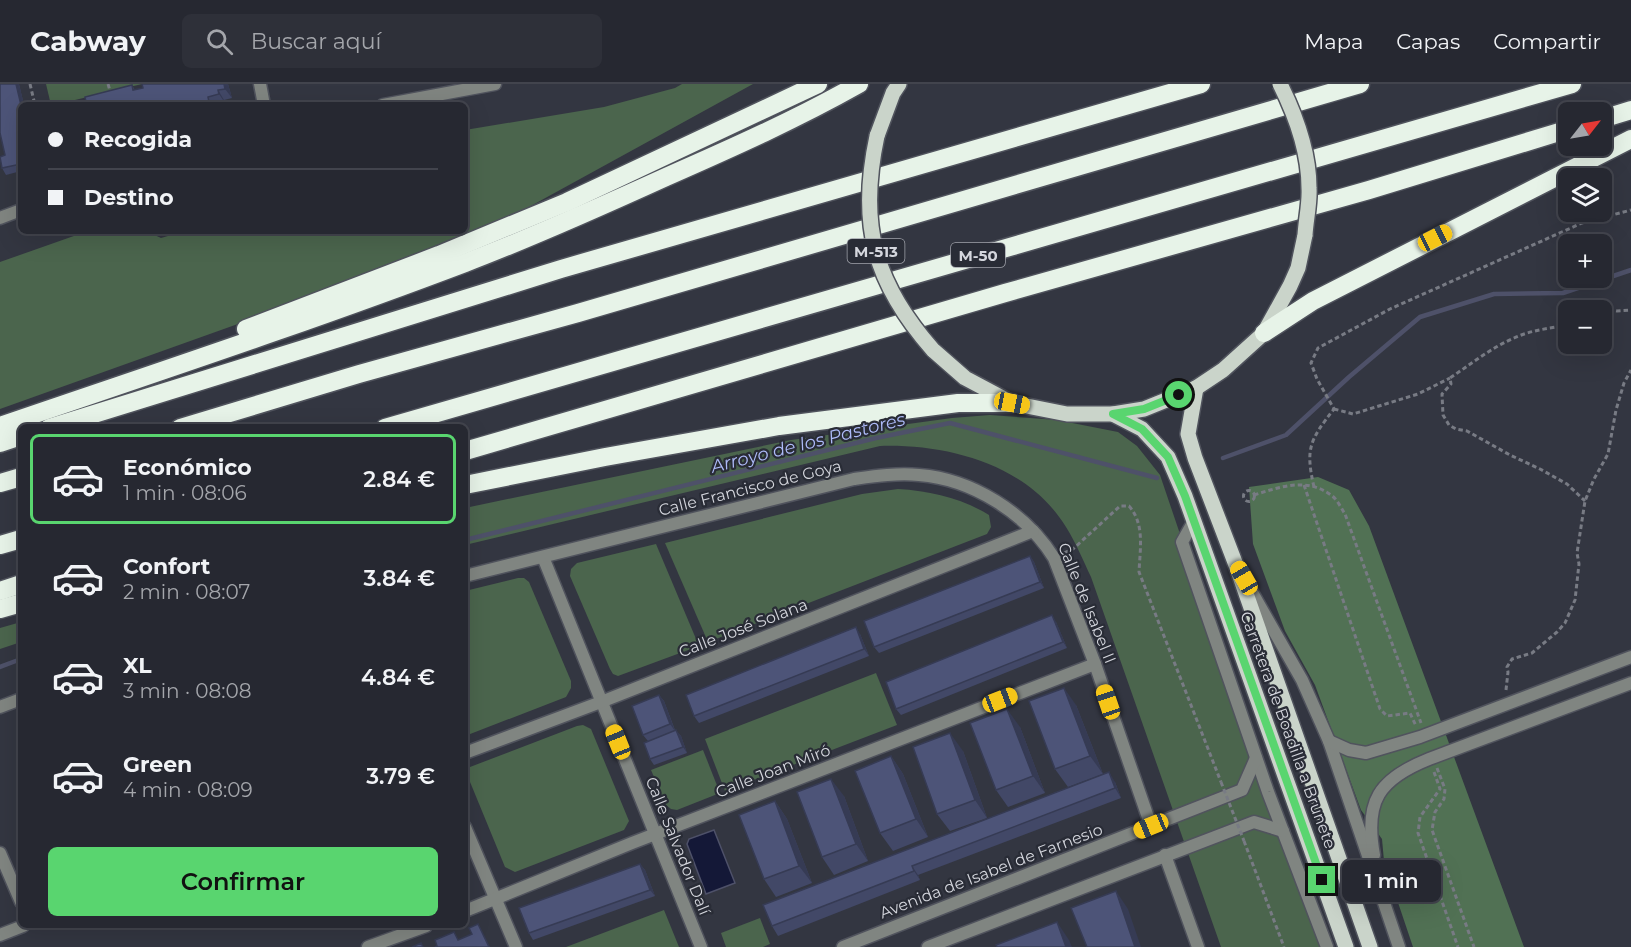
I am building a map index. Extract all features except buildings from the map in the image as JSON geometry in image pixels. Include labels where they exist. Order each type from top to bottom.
[{"type":"highway","points":[[0,424],[50,397],[199,347],[295,311],[557,206],[818,84]]},
{"type":"highway","points":[[0,424],[343,309],[468,262],[715,155],[814,109],[859,84]]},
{"type":"highway","points":[[62,424],[561,269],[1201,84]]},
{"type":"highway","points":[[193,424],[1360,84]]},
{"type":"highway","name":"M-50","points":[[399,424],[1572,84]]},
{"type":"highway","points":[[1612,116],[1631,110]]},
{"type":"highway","points":[[468,450],[1016,290],[1369,190],[1558,132]]},
{"type":"highway","points":[[1264,333],[1314,301],[1631,139]]},
{"type":"highway","points":[[468,484],[779,426],[958,404],[1012,403]]},
{"type":"highway","points":[[0,443],[18,437]]},
{"type":"highway","points":[[0,483],[18,478]]},
{"type":"highway","points":[[0,545],[18,540]]},
{"type":"highway","points":[[0,591],[18,585]]},
{"type":"highway","points":[[0,609],[18,604]]},
{"type":"main road","name":"M-513","points":[[899,84],[893,93],[877,136],[871,164],[868,197],[869,224],[878,260],[894,295],[911,325],[933,350],[965,378],[1012,403],[1067,414],[1113,414],[1144,409],[1196,388],[1223,370],[1264,333],[1298,268],[1305,235],[1309,188],[1306,156],[1299,128],[1280,84]]},
{"type":"main road","name":"Carretera de Boadilla a Brunete","points":[[1196,388],[1188,434],[1195,458],[1236,565],[1370,947]]},
{"type":"main road","name":"Carretera de Boadilla a Brunete","points":[[1113,414],[1142,429],[1168,457],[1194,520],[1346,947]]},
{"type":"street","points":[[260,84],[263,102]]},
{"type":"street","points":[[399,102],[495,84]]},
{"type":"street","points":[[0,218],[18,211]]},
{"type":"street","name":"Calle Francisco de Goya","points":[[468,575],[854,479],[884,475],[919,475],[964,484],[1016,515],[1033,531]]},
{"type":"street","points":[[1194,520],[1182,542],[1256,758],[1327,947]]},
{"type":"street","name":"Calle de Isabel II","points":[[1033,531],[1045,543],[1054,558],[1095,664],[1151,826]]},
{"type":"street","name":"Calle José Solana","points":[[468,752],[601,702],[1033,531]]},
{"type":"street","name":"Calle Salvador Dalí","points":[[543,557],[701,947]]},
{"type":"street","points":[[1236,565],[1302,680],[1329,741],[1399,947]]},
{"type":"street","points":[[1329,741],[1349,750],[1366,753],[1422,736],[1631,657]]},
{"type":"street","name":"Calle Joan Miró","points":[[468,910],[655,834],[1095,664]]},
{"type":"street","points":[[1381,898],[1371,838],[1373,806],[1383,788],[1398,773],[1431,758],[1631,683]]},
{"type":"street","points":[[0,707],[18,700]]},
{"type":"street","name":"Avenida de Isabel de Farnesio","points":[[843,947],[1242,790],[1256,758]]},
{"type":"street","points":[[928,947],[1254,822],[1283,831]]},
{"type":"street","points":[[468,834],[516,947]]},
{"type":"street","points":[[0,853],[18,895]]},
{"type":"street","points":[[1165,855],[1198,947]]},
{"type":"street","points":[[0,934],[18,928]]},
{"type":"street","points":[[368,947],[420,928]]},
{"type":"path","points":[[30,84],[34,102]]},
{"type":"path","points":[[108,84],[112,99]]},
{"type":"path","points":[[1558,326],[1544,328],[1517,337],[1488,352],[1450,378],[1418,394],[1353,414],[1334,409],[1311,363],[1318,348],[1390,309],[1582,223],[1631,210]]},
{"type":"path","points":[[1612,310],[1631,310]]},
{"type":"path","points":[[1507,681],[1507,667],[1512,659],[1532,653],[1557,632],[1565,623],[1575,600],[1578,552],[1585,501],[1608,454],[1616,410],[1626,378],[1631,370]]},
{"type":"path","points":[[1450,378],[1451,384],[1442,394],[1443,415],[1449,425],[1467,431],[1510,455],[1540,468],[1567,484],[1585,501]]},
{"type":"path","points":[[1314,487],[1309,463],[1311,445],[1319,428],[1334,409]]},
{"type":"path","points":[[1254,495],[1291,484],[1314,487],[1332,495],[1346,514],[1422,736]]},
{"type":"path","points":[[1304,485],[1380,709],[1387,716],[1410,713],[1422,736]]},
{"type":"path","points":[[1076,546],[1120,507],[1129,506],[1138,516],[1141,539],[1139,572],[1284,947]]},
{"type":"path","points":[[1431,758],[1440,789],[1420,818],[1418,833],[1458,947]]},
{"type":"path","points":[[1431,758],[1445,789],[1444,799],[1435,812],[1432,830],[1474,947]]},
{"type":"green space","points":[[46,84],[142,84],[67,102],[50,102]]},
{"type":"green space","points":[[682,84],[753,84],[489,229],[353,283],[0,409],[0,262],[79,234],[152,234],[161,238],[175,234],[468,234],[468,130],[604,107],[675,88]]},
{"type":"green space","points":[[990,415],[1057,420],[1118,432],[1137,446],[1160,475],[1256,758],[1324,947],[1221,947],[1091,577],[1070,533],[1050,506],[1031,488],[985,462],[933,449],[880,446],[468,544],[468,507],[791,440]]},
{"type":"green space","points":[[1318,477],[1349,490],[1369,526],[1524,947],[1413,947],[1384,861],[1382,839],[1361,810],[1315,685],[1285,631],[1253,544],[1249,487]]},
{"type":"green space","points":[[898,489],[934,494],[968,504],[989,515],[991,527],[987,534],[708,642],[665,543],[862,494]]},
{"type":"green space","points":[[656,544],[699,646],[618,676],[610,669],[570,576],[571,569],[577,563]]},
{"type":"green space","points":[[518,578],[524,578],[529,582],[571,681],[571,688],[566,697],[468,735],[468,590]]},
{"type":"green space","points":[[18,623],[18,643],[0,649],[0,628]]},
{"type":"green space","points":[[876,673],[897,725],[725,791],[705,739]]},
{"type":"green space","points":[[583,725],[591,729],[629,821],[624,830],[515,872],[505,867],[468,777],[470,767]]},
{"type":"green space","points":[[703,750],[720,793],[677,810],[671,809],[666,805],[651,770]]},
{"type":"green space","points":[[664,910],[679,947],[566,947]]},
{"type":"green space","points":[[760,918],[770,944],[763,947],[726,947],[721,933]]},
{"type":"water","points":[[714,830],[735,883],[706,894],[687,844],[689,839]]},
{"type":"waterway","name":"Arroyo de los Pastores","points":[[1223,458],[1286,435],[1349,377],[1420,317],[1494,294],[1563,293],[1631,270]]},
{"type":"waterway","name":"Arroyo de los Pastores","points":[[468,539],[876,438],[950,423],[1157,478]]},
{"type":"waterway","name":"Arroyo de los Pastores","points":[[0,667],[18,660]]},
{"type":"route","points":[[1179,395],[1144,409],[1113,414],[1142,429],[1168,457],[1185,496],[1322,880]]}]
